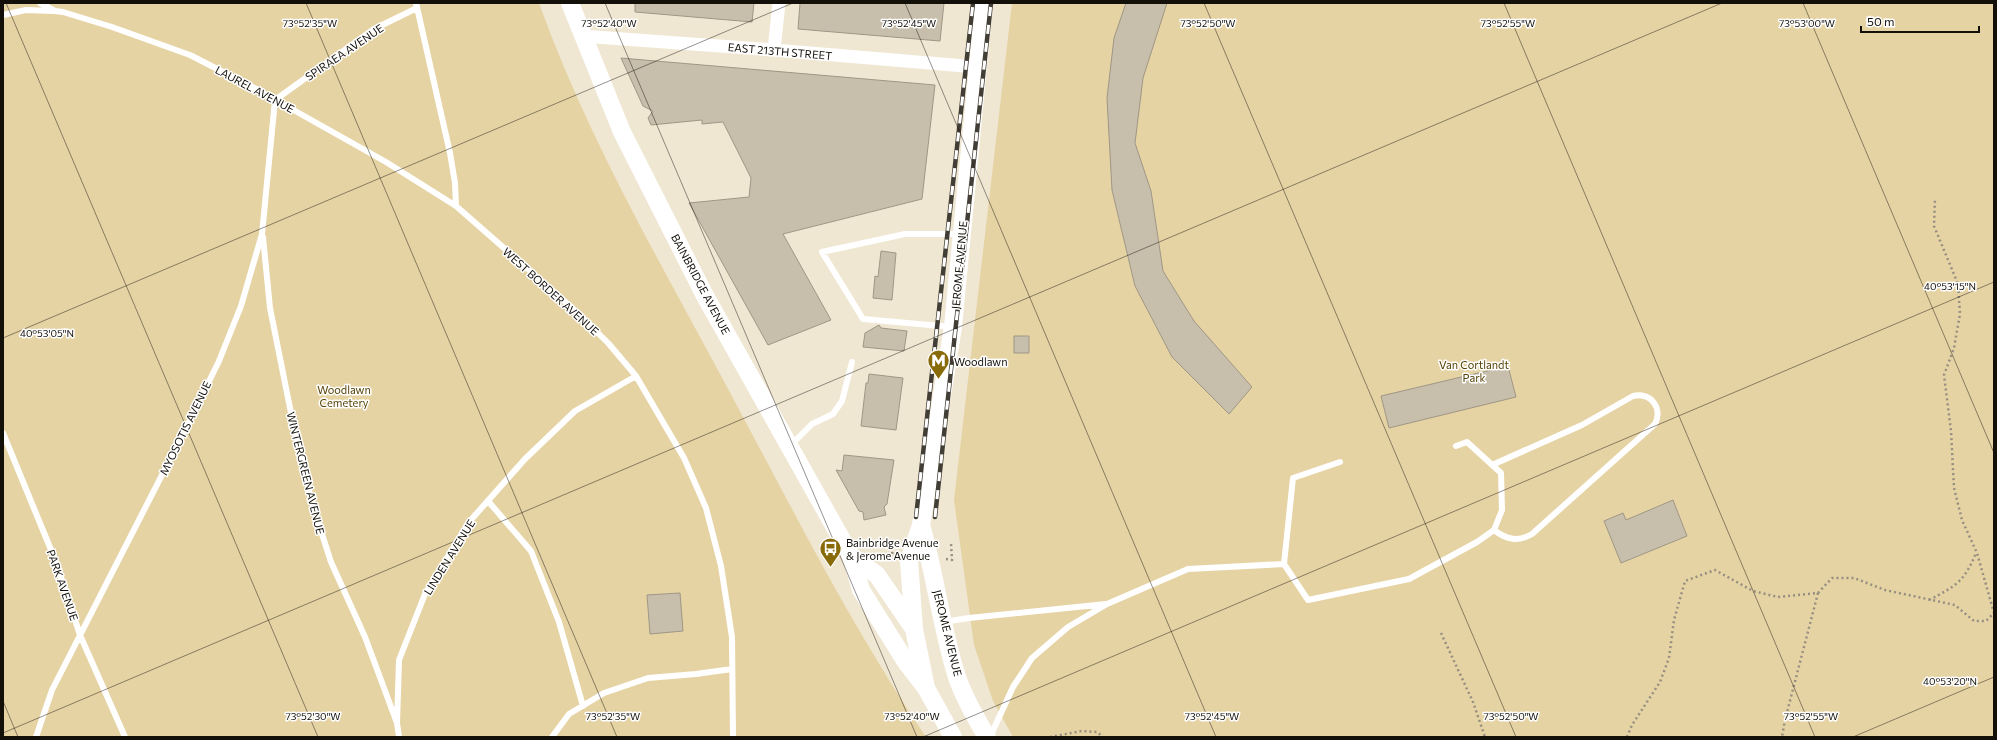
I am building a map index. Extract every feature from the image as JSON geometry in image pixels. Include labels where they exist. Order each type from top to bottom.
[{"type":"main road","name":"BAINBRIDGE AVENUE","points":[[570,3],[582,36],[622,132],[704,294],[851,556],[861,590],[906,662],[926,688]]},
{"type":"main road","name":"JEROME AVENUE","points":[[953,737],[926,688],[914,629],[909,561],[921,525],[953,327],[984,3]]},
{"type":"main road","name":"JEROME AVENUE","points":[[921,525],[931,562],[943,622],[957,674],[970,707],[986,737]]},
{"type":"main road","name":"BAINBRIDGE AVENUE","points":[[851,556],[877,576],[914,629]]},
{"type":"main road","points":[[914,629],[943,622]]},
{"type":"street","points":[[774,50],[779,3]]},
{"type":"street","name":"EAST 213TH STREET","points":[[582,36],[977,67]]},
{"type":"lane","name":"LAUREL AVENUE","points":[[40,3],[55,12],[63,12],[112,27],[190,55],[275,100],[386,162],[456,206]]},
{"type":"lane","points":[[416,6],[450,153],[456,206]]},
{"type":"lane","name":"SPIRAEA AVENUE","points":[[275,100],[374,29],[416,6]]},
{"type":"lane","points":[[3,15],[26,10],[55,12]]},
{"type":"lane","name":"MYOSOTIS AVENUE","points":[[36,737],[52,690],[219,360],[241,306],[262,234],[275,100]]},
{"type":"lane","name":"WEST BORDER AVENUE","points":[[456,206],[578,313],[609,344],[636,376],[684,458],[706,508],[721,566],[732,637],[733,737]]},
{"type":"lane","name":"WINTERGREEN AVENUE","points":[[262,234],[270,308],[295,433],[312,503],[331,562],[365,637],[397,723]]},
{"type":"lane","points":[[953,327],[863,319],[822,252],[905,234],[962,234]]},
{"type":"lane","points":[[790,446],[812,424],[833,414],[842,401],[852,362]]},
{"type":"lane","name":"LINDEN AVENUE","points":[[399,737],[397,723],[399,660],[425,594],[469,522],[525,459],[575,411],[636,376]]},
{"type":"lane","points":[[1492,465],[1582,425],[1633,396],[1641,394],[1647,396],[1657,407],[1658,417],[1655,424],[1532,534],[1518,540],[1500,535],[1494,530]]},
{"type":"lane","name":"PARK AVENUE","points":[[3,433],[56,562],[80,636],[126,737]]},
{"type":"lane","points":[[1340,462],[1293,478],[1284,564],[1308,600],[1409,578],[1477,542],[1494,530],[1502,510],[1501,473],[1467,442],[1456,446]]},
{"type":"lane","points":[[488,501],[531,551],[559,622],[583,706]]},
{"type":"lane","points":[[990,737],[1013,687],[1032,658],[1068,627],[1107,604],[1188,569],[1284,564]]},
{"type":"lane","points":[[943,622],[1107,604]]},
{"type":"lane","points":[[552,737],[569,714],[604,693],[648,678],[732,669]]},
{"type":"path","points":[[1782,737],[1818,593],[1832,578],[1854,578],[1885,590],[1956,605],[1974,622],[1986,622],[1994,613],[1977,553],[1962,520],[1954,488],[1951,432],[1944,375],[1954,348],[1959,321],[1958,284],[1934,226],[1935,198]]},
{"type":"path","points":[[1929,600],[1956,586],[1969,571],[1977,553]]},
{"type":"path","points":[[1627,737],[1632,724],[1662,676],[1669,658],[1674,620],[1685,581],[1715,570],[1753,591],[1778,597],[1818,593]]},
{"type":"path","points":[[1442,633],[1473,702],[1485,737]]},
{"type":"path","points":[[1050,737],[1082,731],[1097,732],[1103,737]]},
{"type":"green space","name":"Woodlawn Cemetery","points":[[3,3],[539,3],[579,102],[650,245],[846,608],[898,695],[926,737],[3,737]]},
{"type":"green space","name":"Van Cortlandt Park","points":[[1012,3],[1994,3],[1994,737],[1013,737],[993,701],[974,645],[954,500]]},
{"type":"building","points":[[635,3],[754,3],[752,22],[635,12]]},
{"type":"building","points":[[800,3],[944,3],[940,41],[798,29]]},
{"type":"building","points":[[1126,3],[1167,3],[1143,78],[1135,143],[1151,191],[1163,271],[1194,321],[1252,387],[1229,414],[1172,357],[1135,286],[1112,190],[1107,98],[1114,38]]},
{"type":"building","points":[[621,58],[935,85],[922,199],[783,234],[831,320],[768,345],[689,203],[749,197],[751,178],[723,122],[702,124],[702,120],[651,125],[648,118],[653,111],[643,106]]},
{"type":"building","points":[[881,251],[896,253],[892,300],[873,298],[875,276],[878,277]]},
{"type":"building","points":[[879,325],[881,328],[907,331],[904,351],[863,347],[865,333]]},
{"type":"building","points":[[1014,336],[1029,336],[1029,353],[1014,353]]},
{"type":"building","points":[[1508,366],[1516,397],[1389,428],[1381,396]]},
{"type":"building","points":[[869,374],[903,378],[896,430],[861,426],[866,383],[868,383]]},
{"type":"building","points":[[844,455],[894,460],[887,504],[884,507],[886,515],[864,520],[863,512],[859,511],[836,470],[842,471]]},
{"type":"building","points":[[1673,500],[1687,536],[1621,563],[1604,521],[1623,513],[1626,520]]},
{"type":"building","points":[[680,593],[683,631],[650,634],[647,595]]},
{"type":"railway","points":[[916,517],[973,3]]},
{"type":"railway","points":[[935,517],[991,3]]},
{"type":"place","name":"Woodlawn","points":[[939,380]]},
{"type":"place","name":"Bainbridge Avenue & Jerome Avenue","points":[[830,568]]}]
